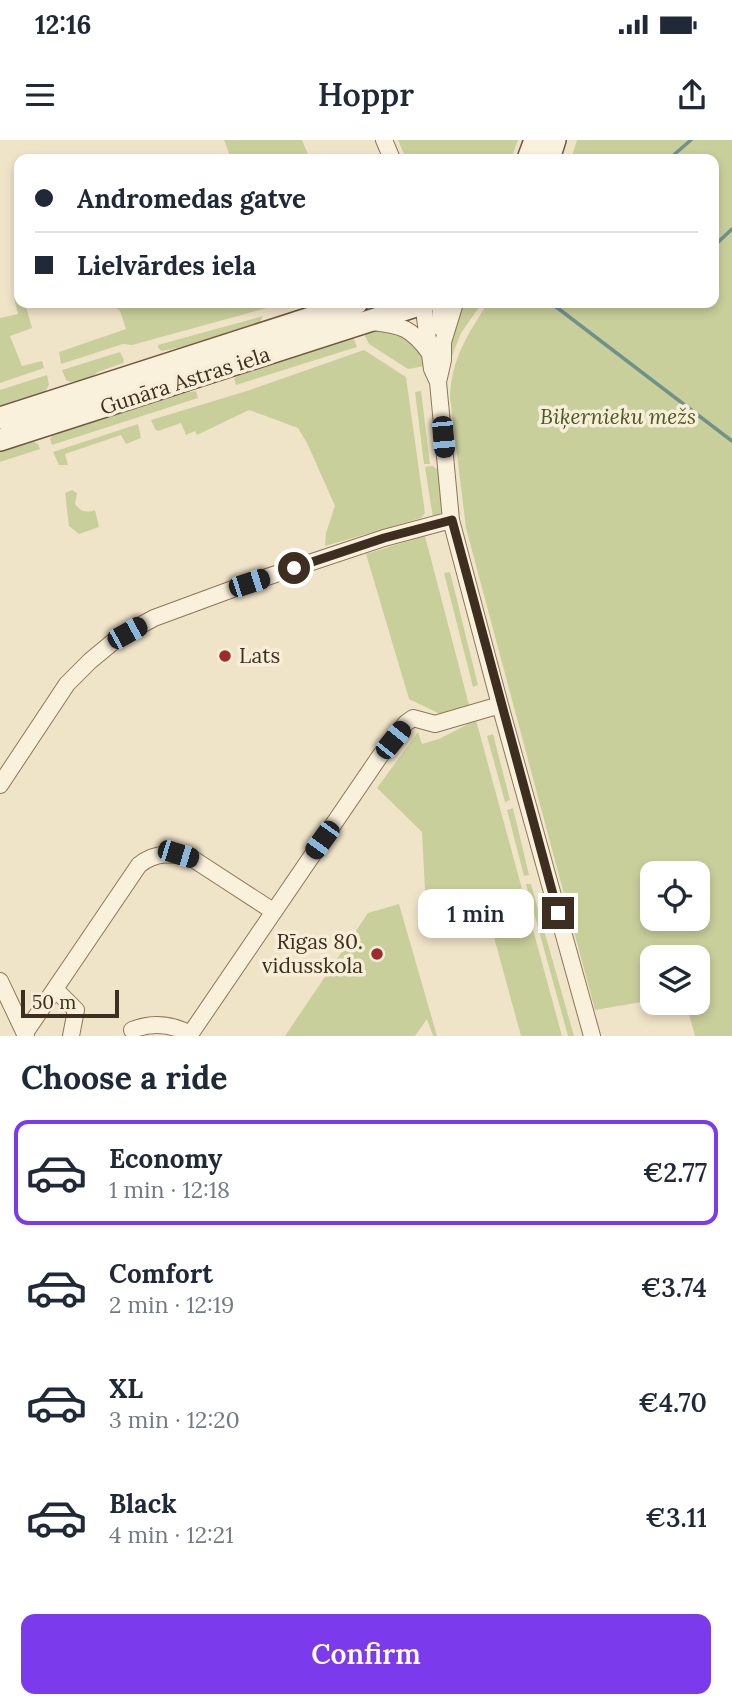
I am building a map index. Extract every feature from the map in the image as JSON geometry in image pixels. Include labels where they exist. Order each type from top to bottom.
[{"type":"main road","name":"Gunāra Astras iela","points":[[0,418],[342,308]]},
{"type":"main road","name":"Gunāra Astras iela","points":[[0,440],[409,308]]},
{"type":"main road","points":[[292,324],[299,345]]},
{"type":"street","points":[[424,308],[432,369],[438,382]]},
{"type":"street","points":[[440,308],[443,360],[438,382],[452,520],[500,705],[592,1036]]},
{"type":"street","points":[[443,342],[453,308]]},
{"type":"street","name":"Gunāra Astras iela","points":[[369,322],[407,328],[431,355]]},
{"type":"street","points":[[0,785],[67,684],[119,636],[154,618],[249,583],[384,538],[452,520]]},
{"type":"street","points":[[132,1030],[145,1024],[177,1027],[190,1035],[380,756],[406,723],[413,718],[435,724],[500,705]]},
{"type":"street","points":[[25,1035],[139,864],[148,858],[161,854],[178,854],[193,859],[273,911]]},
{"type":"street","points":[[0,981],[25,1035]]},
{"type":"street","points":[[55,990],[76,1010],[71,1036]]},
{"type":"green space","points":[[224,140],[302,140],[308,154],[229,154]]},
{"type":"green space","points":[[398,140],[518,140],[513,154],[404,154]]},
{"type":"green space","name":"Biķernieku mežs","points":[[577,140],[732,140],[732,1036],[695,1036],[689,1015],[710,1015],[710,945],[640,945],[640,1002],[595,1010],[466,528],[450,397],[454,371],[462,347],[485,308],[719,308],[719,154],[573,154]]},
{"type":"green space","points":[[16,308],[26,308],[32,328],[10,336],[22,366],[42,361],[44,368],[0,383],[0,318],[18,314]]},
{"type":"green space","points":[[116,308],[267,308],[132,345],[123,344],[61,364],[59,352],[126,329],[120,311]]},
{"type":"green space","points":[[458,308],[478,308],[461,333],[450,361],[452,321]]},
{"type":"green space","points":[[263,316],[258,326],[198,344],[162,351],[158,348],[158,345]]},
{"type":"green space","points":[[395,330],[422,351],[425,366],[408,369],[369,344],[364,334]]},
{"type":"green space","points":[[353,337],[357,347],[236,385],[234,378],[267,361]]},
{"type":"green space","points":[[364,350],[406,377],[425,513],[421,518],[325,546],[326,533],[335,506],[298,428],[249,410],[197,435],[195,431],[186,435],[181,423],[158,431],[151,420],[250,390]]},
{"type":"green space","points":[[120,352],[123,363],[98,372],[88,379],[70,382],[66,380],[62,370]]},
{"type":"green space","points":[[47,375],[49,385],[43,395],[0,409],[0,390]]},
{"type":"green space","points":[[196,391],[198,398],[52,445],[50,439],[54,431],[143,401]]},
{"type":"green space","points":[[421,391],[430,464],[424,464],[415,392]]},
{"type":"green space","points":[[138,424],[141,438],[126,444],[121,435],[65,454],[68,465],[59,465],[53,452]]},
{"type":"green space","points":[[34,442],[40,449],[0,462],[0,447]]},
{"type":"green space","points":[[433,466],[438,470],[443,511],[433,518],[425,467]]},
{"type":"green space","points":[[72,490],[77,493],[75,504],[79,509],[86,512],[95,510],[99,527],[79,534],[69,526],[65,493]]},
{"type":"green space","points":[[425,536],[469,705],[440,714],[409,699],[366,554]]},
{"type":"green space","points":[[450,572],[478,685],[473,687],[444,573]]},
{"type":"green space","points":[[476,720],[562,1036],[521,1036],[483,897],[426,910],[422,832],[377,788],[418,732],[422,744],[439,739]]},
{"type":"green space","points":[[493,734],[510,800],[505,802],[487,736]]},
{"type":"green space","points":[[513,808],[529,875],[524,876],[507,810]]},
{"type":"green space","points":[[526,884],[531,884],[574,1036],[568,1036]]},
{"type":"green space","name":"Rīgas 80. vidusskola","points":[[399,904],[437,1036],[433,1036],[427,1019],[415,1036],[285,1036],[368,913]]},
{"type":"waterway","points":[[675,154],[691,140]]},
{"type":"waterway","points":[[719,241],[732,229]]},
{"type":"waterway","points":[[558,308],[732,441]]},
{"type":"place","name":"Lats","points":[[225,656]]},
{"type":"place","name":"Rīgas 80. vidusskola","points":[[377,954]]},
{"type":"route","points":[[294,568],[384,538],[452,520],[558,913]]}]
